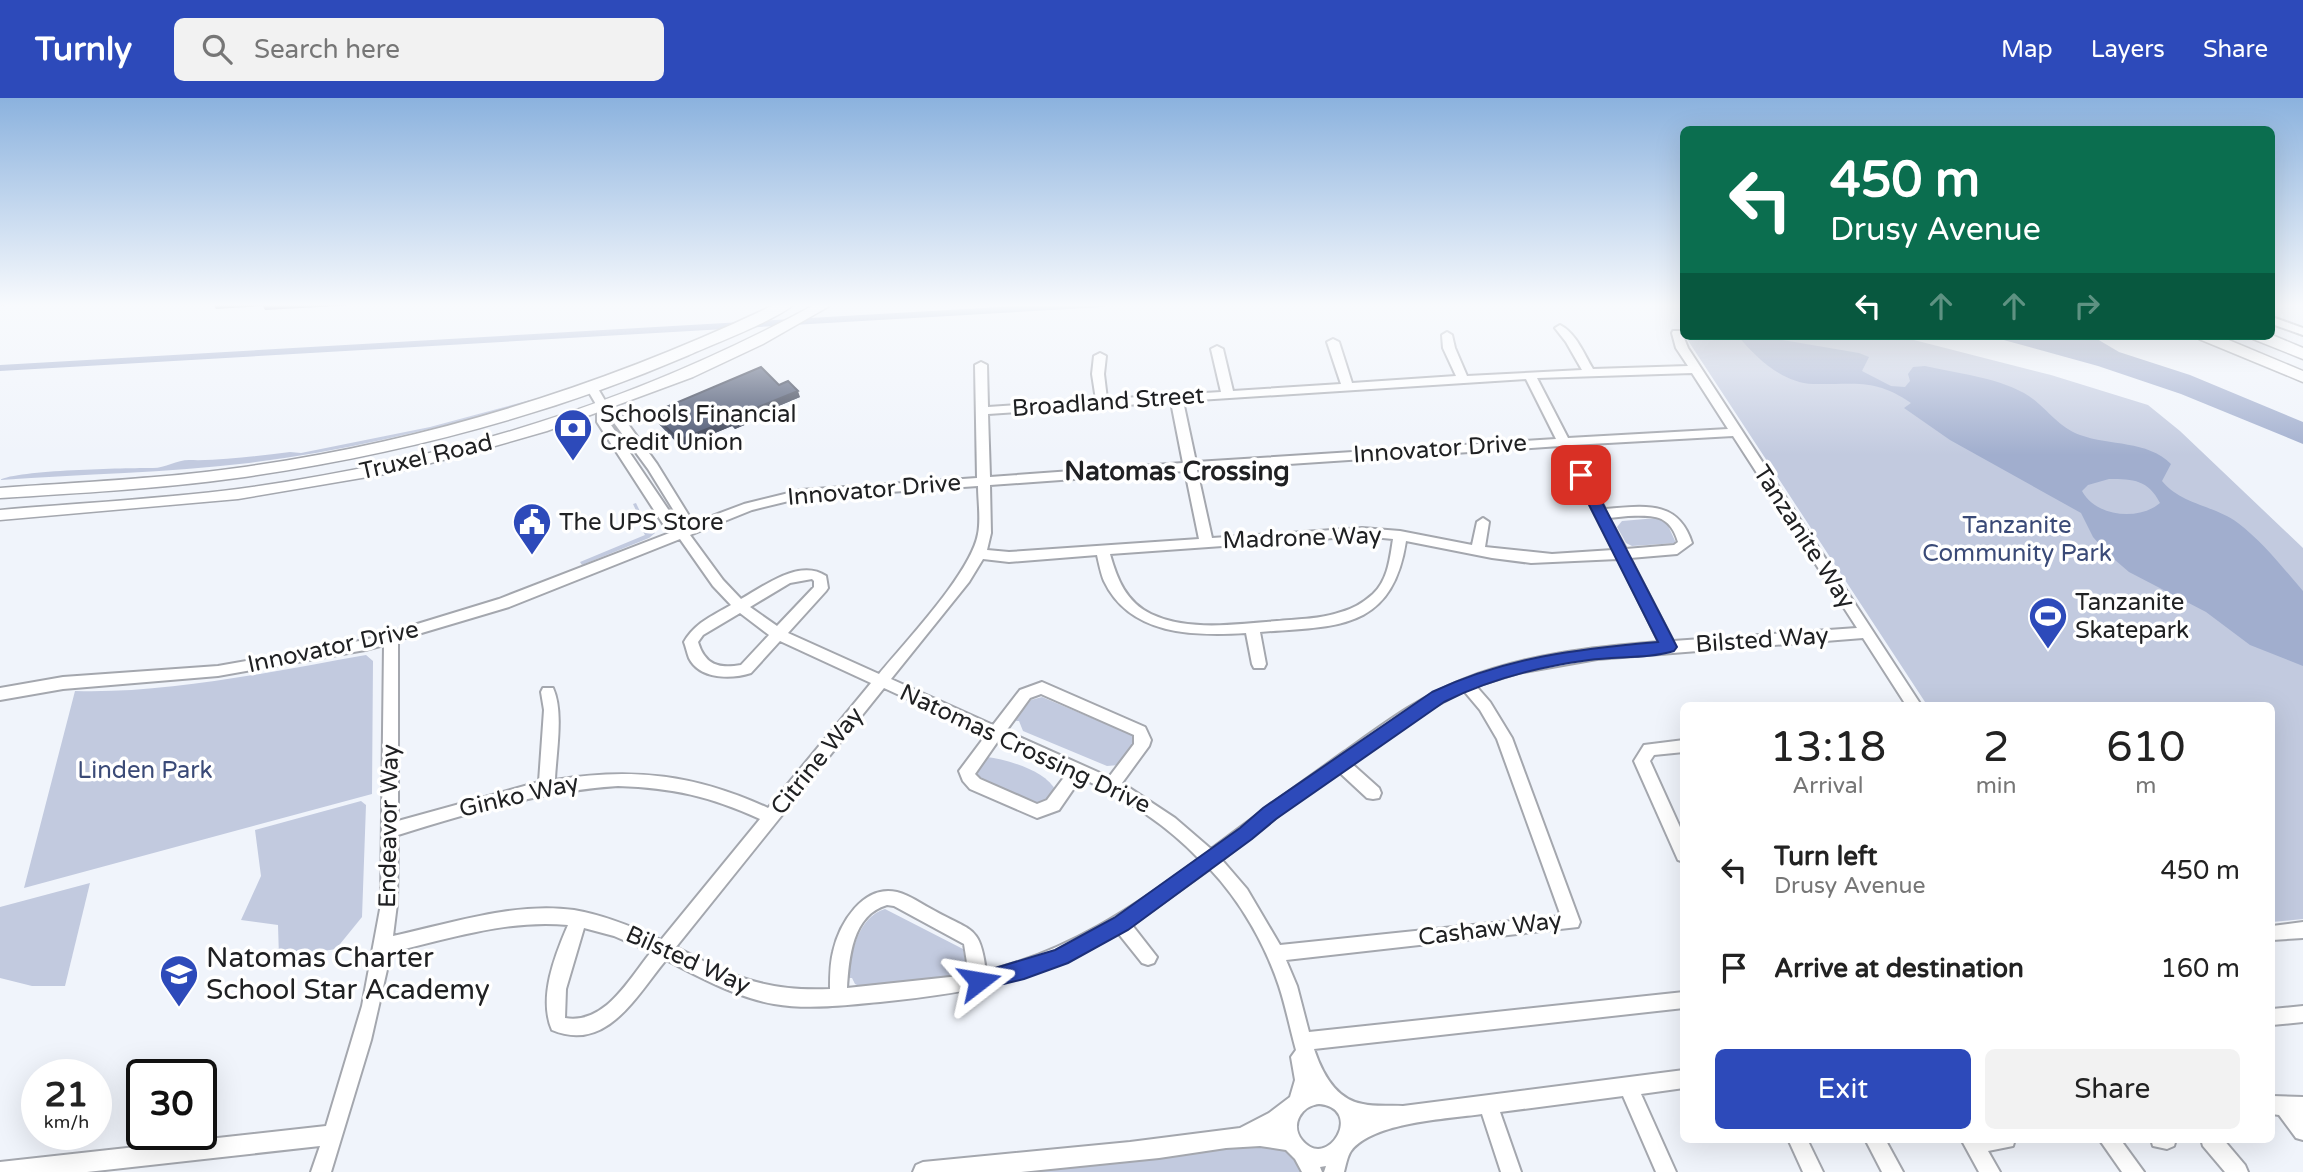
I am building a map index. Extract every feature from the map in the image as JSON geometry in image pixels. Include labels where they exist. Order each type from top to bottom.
[{"type":"highway","points":[[2248,354],[2303,377]]},
{"type":"main road","name":"Truxel Road","points":[[0,493],[178,479],[326,459],[469,428],[593,389],[682,354]]},
{"type":"main road","name":"Truxel Road","points":[[0,515],[201,498],[309,483],[481,445],[603,407],[730,354]]},
{"type":"street","points":[[1218,354],[1228,395]]},
{"type":"street","points":[[1337,354],[1348,387]]},
{"type":"street","points":[[1452,354],[1463,379]]},
{"type":"street","points":[[1579,354],[1589,372]]},
{"type":"street","name":"Tanzanite Way","points":[[1686,354],[1912,702]]},
{"type":"street","points":[[1100,356],[1098,374],[1102,403]]},
{"type":"street","name":"Citrine Way","points":[[579,920],[568,945],[553,1013],[562,1026],[570,1028],[603,1021],[964,579],[979,554],[985,533],[981,365]]},
{"type":"street","name":"Broadland Street","points":[[982,411],[1530,375],[1695,369]]},
{"type":"street","points":[[1530,375],[1669,647]]},
{"type":"street","name":"Natomas Crossing Drive","points":[[593,389],[603,407],[603,422],[670,524],[684,533],[718,583],[739,607],[779,634],[1112,785],[1163,816],[1212,858],[1251,907],[1275,953],[1288,985],[1314,1075],[1335,1102]]},
{"type":"street","points":[[1176,398],[1206,542]]},
{"type":"street","name":"Innovator Drive","points":[[0,694],[63,683],[159,677],[259,666],[391,638],[534,592],[748,507],[801,494],[1563,441],[1734,432]]},
{"type":"street","name":"Madrone Way","points":[[979,554],[1009,556],[1343,532],[1400,535],[1478,551],[1535,558],[1683,547],[1685,538],[1674,519],[1666,513],[1652,511],[1603,514]]},
{"type":"street","points":[[1478,551],[1483,523]]},
{"type":"street","points":[[1102,550],[1105,572],[1114,591],[1134,610],[1148,618],[1196,631],[1329,621],[1366,607],[1391,581],[1400,535]]},
{"type":"street","points":[[808,574],[818,576],[822,583],[821,588],[779,634],[750,665],[738,672],[717,671],[700,663],[692,651],[693,636],[739,607],[787,579],[808,574]]},
{"type":"street","points":[[1252,628],[1259,664]]},
{"type":"street","name":"Bilsted Way","points":[[385,946],[522,917],[548,916],[618,928],[740,987],[765,994],[792,998],[838,998],[979,981],[1024,970],[1061,956],[1121,924],[1340,763],[1412,713],[1466,684],[1512,668],[1550,660],[1669,647],[1867,633]]},
{"type":"street","name":"Endeavor Way","points":[[321,1172],[365,1032],[385,946],[390,830],[391,638]]},
{"type":"street","name":"Cashaw Way","points":[[1275,953],[1572,922],[1504,738],[1485,706],[1466,684]]},
{"type":"street","points":[[1078,770],[1053,805],[1046,810],[1031,810],[975,784],[968,777],[969,765],[1025,694],[1042,688],[1136,727],[1143,735],[1141,746],[1112,785]]},
{"type":"street","points":[[547,786],[551,710],[548,692]]},
{"type":"street","points":[[1680,746],[1649,749],[1642,761],[1680,846]]},
{"type":"street","points":[[1340,763],[1373,793]]},
{"type":"street","name":"Ginko Way","points":[[390,830],[547,786],[614,779],[672,782],[725,796],[771,817]]},
{"type":"street","points":[[838,998],[844,942],[868,906],[885,897],[897,899],[970,939],[974,946],[979,981]]},
{"type":"street","points":[[1121,924],[1148,957]]},
{"type":"street","points":[[2275,933],[2303,930]]},
{"type":"street","points":[[1302,1035],[1680,1000]]},
{"type":"street","points":[[2275,1017],[2303,1014]]},
{"type":"street","name":"Natomas Crossing Drive","points":[[1295,1104],[1304,1080],[1297,1042],[1302,1035]]},
{"type":"street","points":[[1242,1137],[1276,1120],[1308,1096],[1335,1102],[1364,1114],[1403,1115],[1680,1080]]},
{"type":"street","points":[[1628,1086],[1667,1172]]},
{"type":"street","points":[[1334,1172],[1344,1145],[1349,1120],[1335,1102]]},
{"type":"street","points":[[1295,1104],[1287,1123],[1312,1172]]},
{"type":"street","points":[[1488,1105],[1511,1172]]},
{"type":"street","points":[[2281,1105],[2303,1131]]},
{"type":"street","points":[[923,1172],[1242,1137],[1271,1137],[1322,1157],[1363,1130],[1403,1115]]},
{"type":"street","points":[[0,1172],[332,1135]]},
{"type":"street","points":[[1799,1143],[1813,1172]]},
{"type":"street","points":[[1876,1143],[1893,1172]]},
{"type":"street","points":[[1972,1143],[1990,1172]]},
{"type":"street","points":[[2111,1143],[2134,1172]]},
{"type":"street","points":[[2213,1143],[2238,1172]]},
{"type":"green space","name":"Tanzanite Community Park","points":[[1697,354],[1969,354],[2051,375],[2148,405],[2180,431],[2303,548],[2303,919],[2275,922],[2275,702],[1925,702]]},
{"type":"green space","points":[[534,401],[428,429],[285,458],[187,469],[0,480],[49,472],[153,468],[184,460],[301,453],[430,427]]},
{"type":"green space","points":[[636,503],[646,524],[655,527],[655,533],[649,538],[582,565],[580,562],[645,535],[638,523],[641,521],[633,504]]},
{"type":"green space","points":[[1657,518],[1666,521],[1676,543],[1632,546],[1626,543],[1617,527],[1622,521]]},
{"type":"green space","name":"Linden Park","points":[[366,655],[373,661],[372,794],[24,888],[75,691],[184,685]]},
{"type":"green space","points":[[1042,697],[1132,735],[1135,744],[1119,765],[1107,766],[1023,731],[1019,721],[1016,721],[1017,718],[1031,700]]},
{"type":"green space","points":[[987,757],[1036,772],[1056,791],[1048,803],[1039,808],[981,784],[975,774]]},
{"type":"green space","points":[[361,801],[366,805],[362,917],[336,949],[279,958],[278,925],[241,920],[261,876],[255,830]]},
{"type":"green space","points":[[90,883],[65,986],[32,986],[0,978],[0,907]]},
{"type":"green space","points":[[885,909],[963,949],[965,961],[955,976],[863,988],[855,984],[852,978],[849,978],[857,938],[868,920]]},
{"type":"green space","points":[[1259,1142],[1289,1147],[1307,1172],[1033,1172],[1174,1157]]},
{"type":"shaded area","points":[[1755,354],[1862,354],[1869,357],[1862,371],[1891,386],[1905,387],[1910,381],[1908,374],[1913,367],[1925,366],[1988,379],[2024,393],[2064,426],[2080,435],[2140,447],[2161,456],[2171,464],[2162,481],[2170,489],[2238,523],[2264,547],[2303,591],[2303,666],[2250,645],[2206,612],[2129,572],[2093,537],[2081,513],[1950,440],[1904,408],[1911,403],[1898,395],[1864,384],[1802,383],[1781,374]],"holes":[[[2109,479],[2145,485],[2160,503],[2141,512],[2118,514],[2097,506],[2082,491],[2088,485]]]},
{"type":"shaded area","points":[[2055,354],[2126,354],[2190,375],[2303,422],[2303,444],[2181,394]]},
{"type":"building","points":[[761,367],[779,385],[788,381],[798,391],[751,410],[754,414],[732,423],[730,420],[679,440],[652,413]]},
{"type":"waterway","points":[[0,368],[239,354]]},
{"type":"place","name":"Schools Financial Credit Union","points":[[573,462]]},
{"type":"place","name":"The UPS Store","points":[[532,556]]},
{"type":"place","name":"Tanzanite Skatepark","points":[[2048,650]]},
{"type":"place","name":"Natomas Charter School Star Academy","points":[[179,1008]]},
{"type":"district","name":"Natomas Crossing","points":[[1177,471]]},
{"type":"route","points":[[979,981],[1024,970],[1061,956],[1121,924],[1246,834],[1269,813],[1438,697],[1512,668],[1589,654],[1669,647],[1581,475]]}]
